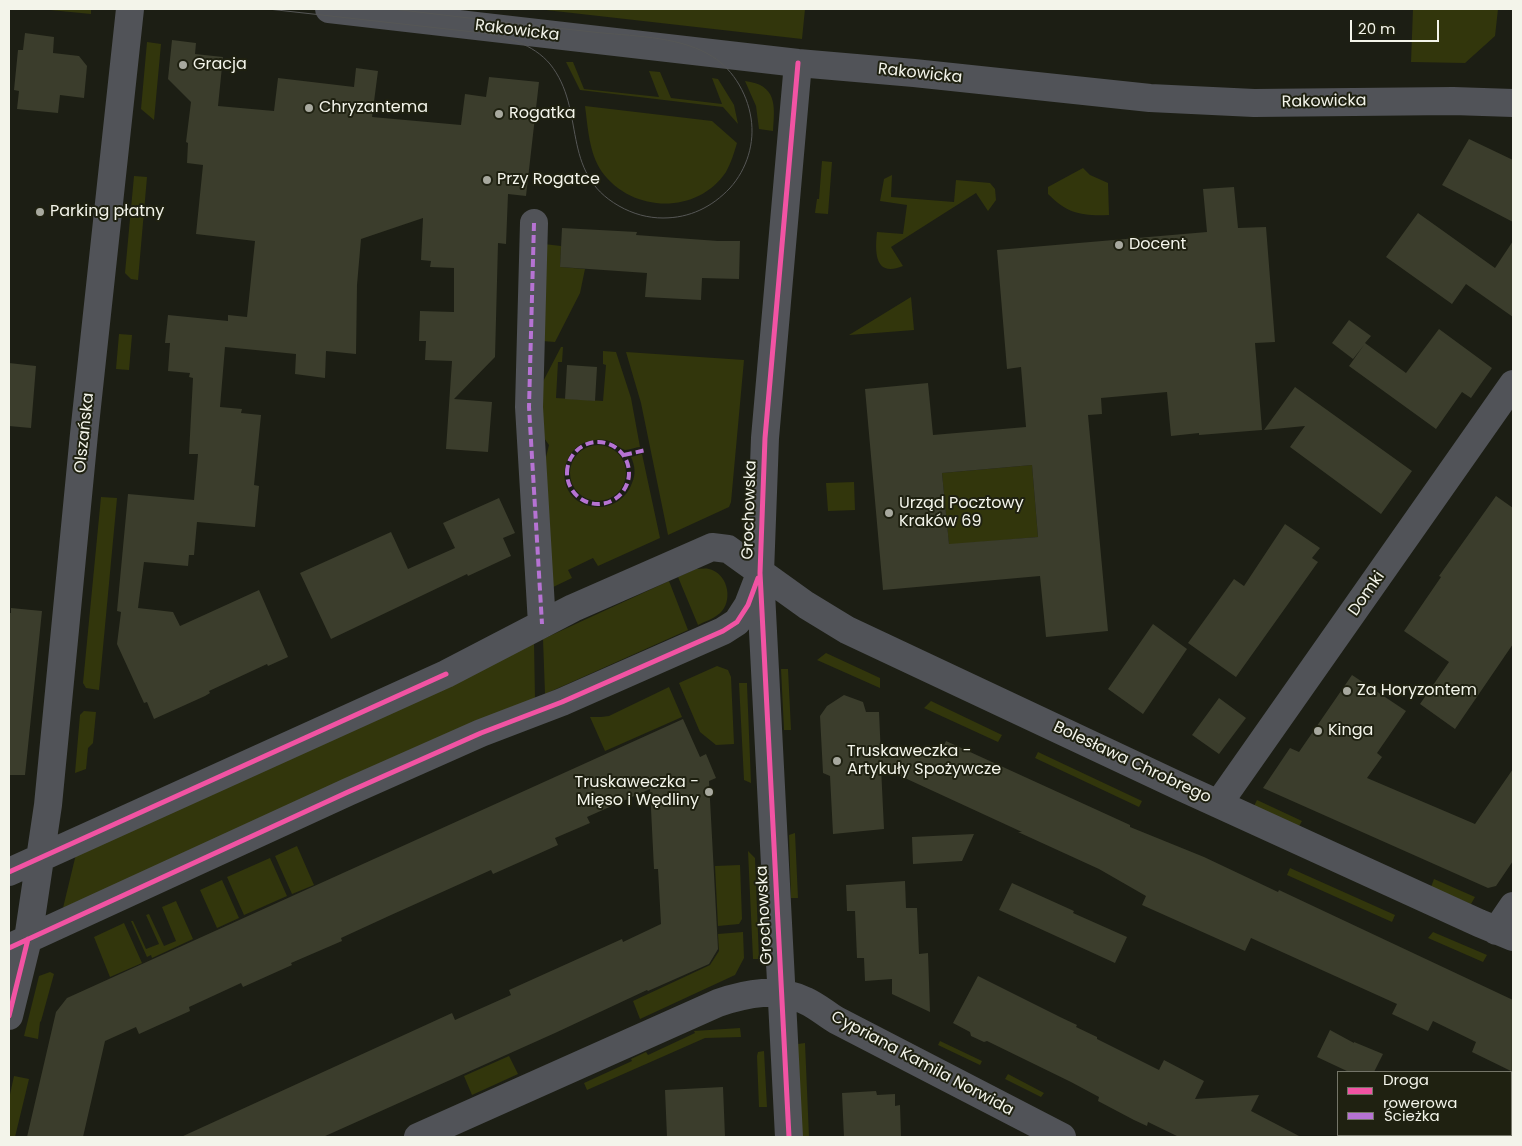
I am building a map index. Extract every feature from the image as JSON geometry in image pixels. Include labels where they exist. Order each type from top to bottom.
[{"type":"street","name":"Olszańska","points":[[19,943],[42,857],[84,434],[130,9]]},
{"type":"street","name":"Rakowicka","points":[[329,9],[798,64],[886,70],[1186,100],[1254,103],[1453,101],[1513,103]]},
{"type":"street","name":"Grochowska","points":[[789,1137],[760,573],[765,438],[798,64]]},
{"type":"street","points":[[534,223],[529,407],[542,624]]},
{"type":"street","name":"Domki","points":[[1219,803],[1513,384]]},
{"type":"street","name":"Bolesława Chrobrego","points":[[9,872],[446,674],[587,602],[712,547],[728,549],[806,605],[847,630],[1505,934]]},
{"type":"street","points":[[9,1016],[19,943],[491,728],[562,702],[723,631],[737,622],[748,605],[760,573]]},
{"type":"street","points":[[1505,934],[1513,906]]},
{"type":"street","points":[[418,1137],[718,1003],[743,995],[782,993]]},
{"type":"street","name":"Cypriana Kamila Norwida","points":[[782,993],[808,1001],[836,1020],[1062,1137]]},
{"type":"green space","points":[[40,9],[91,9],[91,14]]},
{"type":"green space","points":[[537,9],[805,9],[802,39]]},
{"type":"green space","points":[[1413,9],[1498,9],[1495,36],[1465,63],[1411,62]]},
{"type":"green space","points":[[147,42],[161,44],[154,120],[141,109]]},
{"type":"green space","points":[[566,62],[573,62],[584,89],[659,97],[649,71],[660,72],[671,98],[722,104],[712,78],[718,79],[734,105],[738,124],[723,107],[580,90]]},
{"type":"green space","points":[[745,81],[763,87],[772,98],[774,113],[773,131],[759,129],[756,106]]},
{"type":"green space","points":[[585,106],[712,121],[737,143],[726,172],[714,186],[699,196],[682,202],[664,204],[647,201],[630,195],[615,186],[602,172],[594,157],[588,132]]},
{"type":"green space","points":[[822,161],[832,162],[828,214],[815,213],[817,199],[819,199]]},
{"type":"green space","points":[[1083,168],[1090,175],[1108,183],[1109,215],[1083,214],[1069,210],[1048,194],[1048,187]]},
{"type":"green space","points":[[892,175],[891,197],[954,202],[956,180],[990,183],[995,189],[996,200],[988,211],[976,193],[891,247],[903,266],[893,269],[886,268],[878,261],[876,247],[877,232],[903,234],[907,205],[880,201],[884,179]]},
{"type":"green space","points":[[134,176],[147,177],[138,280],[131,279],[125,273]]},
{"type":"green space","points":[[544,244],[561,246],[560,267],[585,269],[580,293],[555,342],[542,341]]},
{"type":"green space","points":[[911,297],[914,330],[849,335]]},
{"type":"green space","points":[[119,334],[132,335],[129,370],[116,369]]},
{"type":"green space","points":[[561,347],[563,347],[562,362],[558,362],[556,398],[603,401],[606,365],[603,364],[603,351],[616,352],[631,398],[640,447],[625,450],[608,441],[594,440],[586,442],[578,446],[570,456],[565,468],[565,483],[571,494],[579,502],[603,507],[615,503],[625,495],[632,483],[634,470],[631,457],[642,454],[660,538],[598,566],[593,558],[568,570],[572,578],[549,589],[542,473],[549,445],[539,431],[536,395]]},
{"type":"green space","points":[[626,352],[744,360],[729,507],[668,535],[641,403]]},
{"type":"green space","points":[[598,445],[609,447],[618,453],[624,462],[626,473],[624,484],[618,493],[609,499],[598,501],[587,499],[578,493],[572,484],[570,473],[572,462],[578,453],[587,447]]},
{"type":"green space","points":[[1032,465],[1038,537],[949,545],[942,473]]},
{"type":"green space","points":[[854,482],[855,510],[828,511],[826,483]]},
{"type":"green space","points":[[101,497],[117,498],[99,690],[86,688],[83,683]]},
{"type":"green space","points":[[696,569],[715,571],[724,581],[727,593],[727,600],[722,611],[698,625],[678,577]]},
{"type":"green space","points":[[669,581],[688,630],[545,694],[543,639]]},
{"type":"green space","points":[[534,643],[535,699],[63,908],[77,850]]},
{"type":"green space","points":[[826,653],[880,678],[880,688],[817,660]]},
{"type":"green space","points":[[717,666],[728,670],[731,677],[734,744],[716,745],[700,732],[679,683]]},
{"type":"green space","points":[[781,669],[788,669],[791,730],[784,730]]},
{"type":"green space","points":[[739,683],[747,683],[751,783],[744,780]]},
{"type":"green space","points":[[669,687],[682,717],[605,751],[590,717],[609,716]]},
{"type":"green space","points":[[931,701],[1002,735],[998,742],[924,708]]},
{"type":"green space","points":[[84,711],[96,712],[93,743],[88,748],[86,769],[75,773],[80,715]]},
{"type":"green space","points":[[1038,752],[1142,801],[1139,807],[1035,758]]},
{"type":"green space","points":[[1257,800],[1302,821],[1298,828],[1253,808]]},
{"type":"green space","points":[[795,833],[798,898],[791,898],[789,835]]},
{"type":"green space","points":[[297,846],[314,885],[292,894],[275,856]]},
{"type":"green space","points":[[748,851],[755,858],[759,959],[753,959]]},
{"type":"green space","points":[[270,858],[287,896],[244,915],[227,877]]},
{"type":"green space","points":[[740,865],[742,919],[739,924],[718,926],[715,866]]},
{"type":"green space","points":[[1290,868],[1395,915],[1392,922],[1287,875]]},
{"type":"green space","points":[[1434,879],[1475,897],[1471,904],[1431,887]]},
{"type":"green space","points":[[222,880],[239,918],[217,928],[200,890]]},
{"type":"green space","points":[[176,901],[193,939],[152,958],[151,955],[147,957],[131,921],[133,921],[146,949],[159,944],[146,915],[149,914],[164,946],[176,941],[162,907]]},
{"type":"green space","points":[[124,923],[142,963],[110,977],[94,937]]},
{"type":"green space","points":[[743,932],[744,958],[735,975],[640,1019],[633,1001],[710,965],[719,951],[718,934]]},
{"type":"green space","points":[[1433,932],[1487,955],[1483,962],[1428,938]]},
{"type":"green space","points":[[50,972],[54,974],[40,1022],[38,1039],[24,1036],[39,976]]},
{"type":"green space","points":[[740,1028],[741,1037],[705,1038],[587,1090],[584,1083],[632,1061],[631,1059],[646,1052],[648,1055],[695,1033],[694,1031]]},
{"type":"green space","points":[[940,1041],[982,1061],[980,1065],[938,1045]]},
{"type":"green space","points":[[805,1043],[809,1137],[801,1137],[797,1054],[798,1044]]},
{"type":"green space","points":[[764,1051],[767,1107],[759,1107],[757,1056],[758,1052]]},
{"type":"green space","points":[[509,1056],[518,1074],[472,1095],[464,1076]]},
{"type":"green space","points":[[1008,1074],[1044,1093],[1041,1097],[1005,1079]]},
{"type":"green space","points":[[14,1076],[29,1079],[15,1137],[9,1137],[9,1099]]},
{"type":"building","points":[[25,33],[54,37],[53,53],[79,56],[87,66],[84,98],[60,95],[58,113],[17,109],[19,91],[14,90],[18,50],[23,50]]},
{"type":"building","points":[[172,40],[196,43],[195,54],[223,57],[218,106],[274,111],[278,78],[354,87],[356,68],[378,71],[372,117],[461,125],[465,94],[486,97],[489,77],[539,82],[526,196],[508,194],[506,244],[498,243],[495,357],[454,399],[492,402],[488,452],[446,449],[452,361],[425,360],[426,341],[419,341],[420,311],[454,312],[454,268],[430,267],[431,261],[421,260],[423,218],[361,239],[357,285],[356,354],[326,351],[325,378],[295,374],[296,354],[225,347],[220,407],[242,409],[241,413],[261,415],[254,485],[259,486],[255,527],[197,522],[194,555],[189,555],[188,566],[144,562],[138,608],[173,612],[180,626],[259,590],[288,657],[268,666],[267,664],[209,691],[210,693],[205,696],[154,719],[147,702],[144,703],[117,644],[121,612],[117,611],[128,494],[194,500],[198,454],[189,454],[193,378],[189,377],[190,373],[168,371],[170,343],[165,343],[168,315],[228,321],[228,315],[247,317],[255,241],[196,234],[203,165],[187,163],[188,143],[186,142],[191,102],[168,79]]},
{"type":"building","points":[[1469,139],[1513,160],[1513,222],[1442,185]]},
{"type":"building","points":[[1234,187],[1238,228],[1266,227],[1275,342],[1255,343],[1262,430],[1171,436],[1167,392],[1101,398],[1102,414],[1088,415],[1108,631],[1046,637],[1040,576],[883,590],[865,389],[928,383],[933,435],[1026,427],[1021,367],[1007,369],[997,250],[1207,232],[1203,189]],"holes":[[[1032,465],[1038,537],[949,544],[942,473]]]},
{"type":"building","points":[[1418,213],[1495,268],[1513,241],[1513,317],[1466,284],[1452,304],[1386,257]]},
{"type":"building","points":[[562,228],[637,232],[636,235],[718,241],[740,241],[739,279],[702,278],[701,300],[645,297],[647,273],[560,267]]},
{"type":"building","points":[[1349,320],[1371,336],[1365,343],[1406,373],[1439,329],[1492,368],[1471,398],[1462,392],[1436,429],[1349,366],[1364,345],[1353,359],[1332,343]]},
{"type":"building","points":[[9,363],[36,366],[31,428],[9,426]]},
{"type":"building","points":[[567,365],[597,367],[595,401],[565,399]]},
{"type":"building","points":[[1295,387],[1412,471],[1381,514],[1290,447],[1305,426],[1264,430]]},
{"type":"building","points":[[1496,496],[1513,508],[1513,644],[1455,729],[1420,704],[1449,662],[1404,631],[1441,577],[1439,576]]},
{"type":"building","points":[[499,498],[515,533],[503,538],[511,556],[468,576],[467,574],[331,639],[300,573],[391,532],[408,569],[455,548],[443,523]]},
{"type":"building","points":[[1285,524],[1320,548],[1312,558],[1318,562],[1236,677],[1188,643],[1234,579],[1244,586]]},
{"type":"building","points":[[11,608],[42,611],[25,775],[9,775],[9,613],[11,613]]},
{"type":"building","points":[[1153,624],[1187,649],[1143,714],[1108,689]]},
{"type":"building","points":[[1352,675],[1406,711],[1377,753],[1382,757],[1367,778],[1475,824],[1513,769],[1513,861],[1496,886],[1488,888],[1263,788],[1290,748],[1299,752]]},
{"type":"building","points":[[844,695],[863,702],[866,712],[879,712],[881,756],[940,754],[946,741],[1130,825],[1130,827],[1204,857],[1278,892],[1279,890],[1513,1000],[1513,1072],[1472,1052],[1476,1042],[1433,1021],[1428,1031],[1392,1014],[1397,1004],[1251,938],[1245,951],[1142,905],[1146,896],[1099,869],[881,767],[884,829],[833,834],[830,776],[823,773],[820,716],[827,706]]},
{"type":"building","points":[[1219,698],[1246,718],[1219,754],[1192,735]]},
{"type":"building","points":[[683,719],[700,757],[706,754],[716,778],[709,781],[718,949],[709,964],[647,990],[323,1137],[181,1137],[452,1013],[455,1020],[511,995],[509,990],[622,939],[623,942],[661,924],[658,869],[654,869],[650,789],[587,817],[590,823],[555,838],[558,845],[493,874],[491,870],[391,915],[341,938],[342,941],[291,963],[292,965],[243,987],[241,983],[189,1007],[190,1011],[139,1034],[136,1027],[105,1041],[83,1137],[27,1137],[56,1012],[67,998]]},
{"type":"building","points":[[974,834],[962,861],[913,864],[912,837]]},
{"type":"building","points":[[905,881],[906,908],[917,908],[919,954],[928,953],[930,1012],[892,994],[892,979],[865,981],[864,958],[857,958],[855,911],[847,911],[846,885]]},
{"type":"building","points":[[1012,883],[1127,937],[1115,963],[999,910]]},
{"type":"building","points":[[978,976],[1077,1025],[1076,1027],[1097,1037],[1097,1039],[1159,1070],[1164,1060],[1204,1081],[1195,1099],[1259,1095],[1251,1111],[1301,1137],[1179,1137],[1148,1122],[1147,1126],[1134,1120],[1098,1101],[1099,1097],[987,1041],[984,1042],[971,1036],[970,1032],[953,1023]]},
{"type":"building","points":[[1330,1030],[1354,1043],[1383,1054],[1374,1071],[1347,1071],[1317,1057]]},
{"type":"building","points":[[723,1087],[725,1137],[667,1137],[665,1090]]},
{"type":"building","points":[[876,1091],[877,1095],[895,1094],[895,1106],[900,1105],[901,1136],[844,1137],[842,1093]]},
{"type":"tram line","points":[[268,9],[483,33],[510,39],[528,46],[550,64],[561,82],[568,101],[581,158],[588,176],[600,192],[619,206],[635,213],[663,218],[691,214],[716,201],[730,188],[741,173],[751,146],[752,137],[751,118],[746,99],[737,81],[724,65],[696,48],[652,38],[393,9]]},
{"type":"marked path","points":[[534,223],[529,407],[542,624]]},
{"type":"marked path","points":[[592,442],[604,442],[620,451],[627,461],[629,473],[627,485],[620,495],[604,504],[592,504],[581,499],[572,490],[567,479],[567,467],[572,456],[581,447],[592,442]]},
{"type":"marked path","points":[[624,455],[646,450]]},
{"type":"cycle path","points":[[789,1137],[760,573],[765,438],[798,63]]},
{"type":"cycle path","points":[[9,948],[348,792],[481,733],[562,702],[723,631],[737,622],[748,605],[758,578]]},
{"type":"cycle path","points":[[9,872],[446,674]]},
{"type":"cycle path","points":[[9,1016],[28,939]]},
{"type":"place","name":"Gracja","points":[[183,65]]},
{"type":"place","name":"Chryzantema","points":[[309,108]]},
{"type":"place","name":"Rogatka","points":[[499,114]]},
{"type":"place","name":"Przy Rogatce","points":[[487,180]]},
{"type":"place","name":"Parking płatny","points":[[40,212]]},
{"type":"place","name":"Docent","points":[[1119,245]]},
{"type":"place","name":"Urząd Pocztowy Kraków 69","points":[[889,513]]},
{"type":"place","name":"Za Horyzontem","points":[[1347,691]]},
{"type":"place","name":"Kinga","points":[[1318,731]]},
{"type":"place","name":"Truskaweczka - Artykuły Spożywcze","points":[[837,761]]},
{"type":"place","name":"Truskaweczka - Mięso i Wędliny","points":[[709,792]]}]
